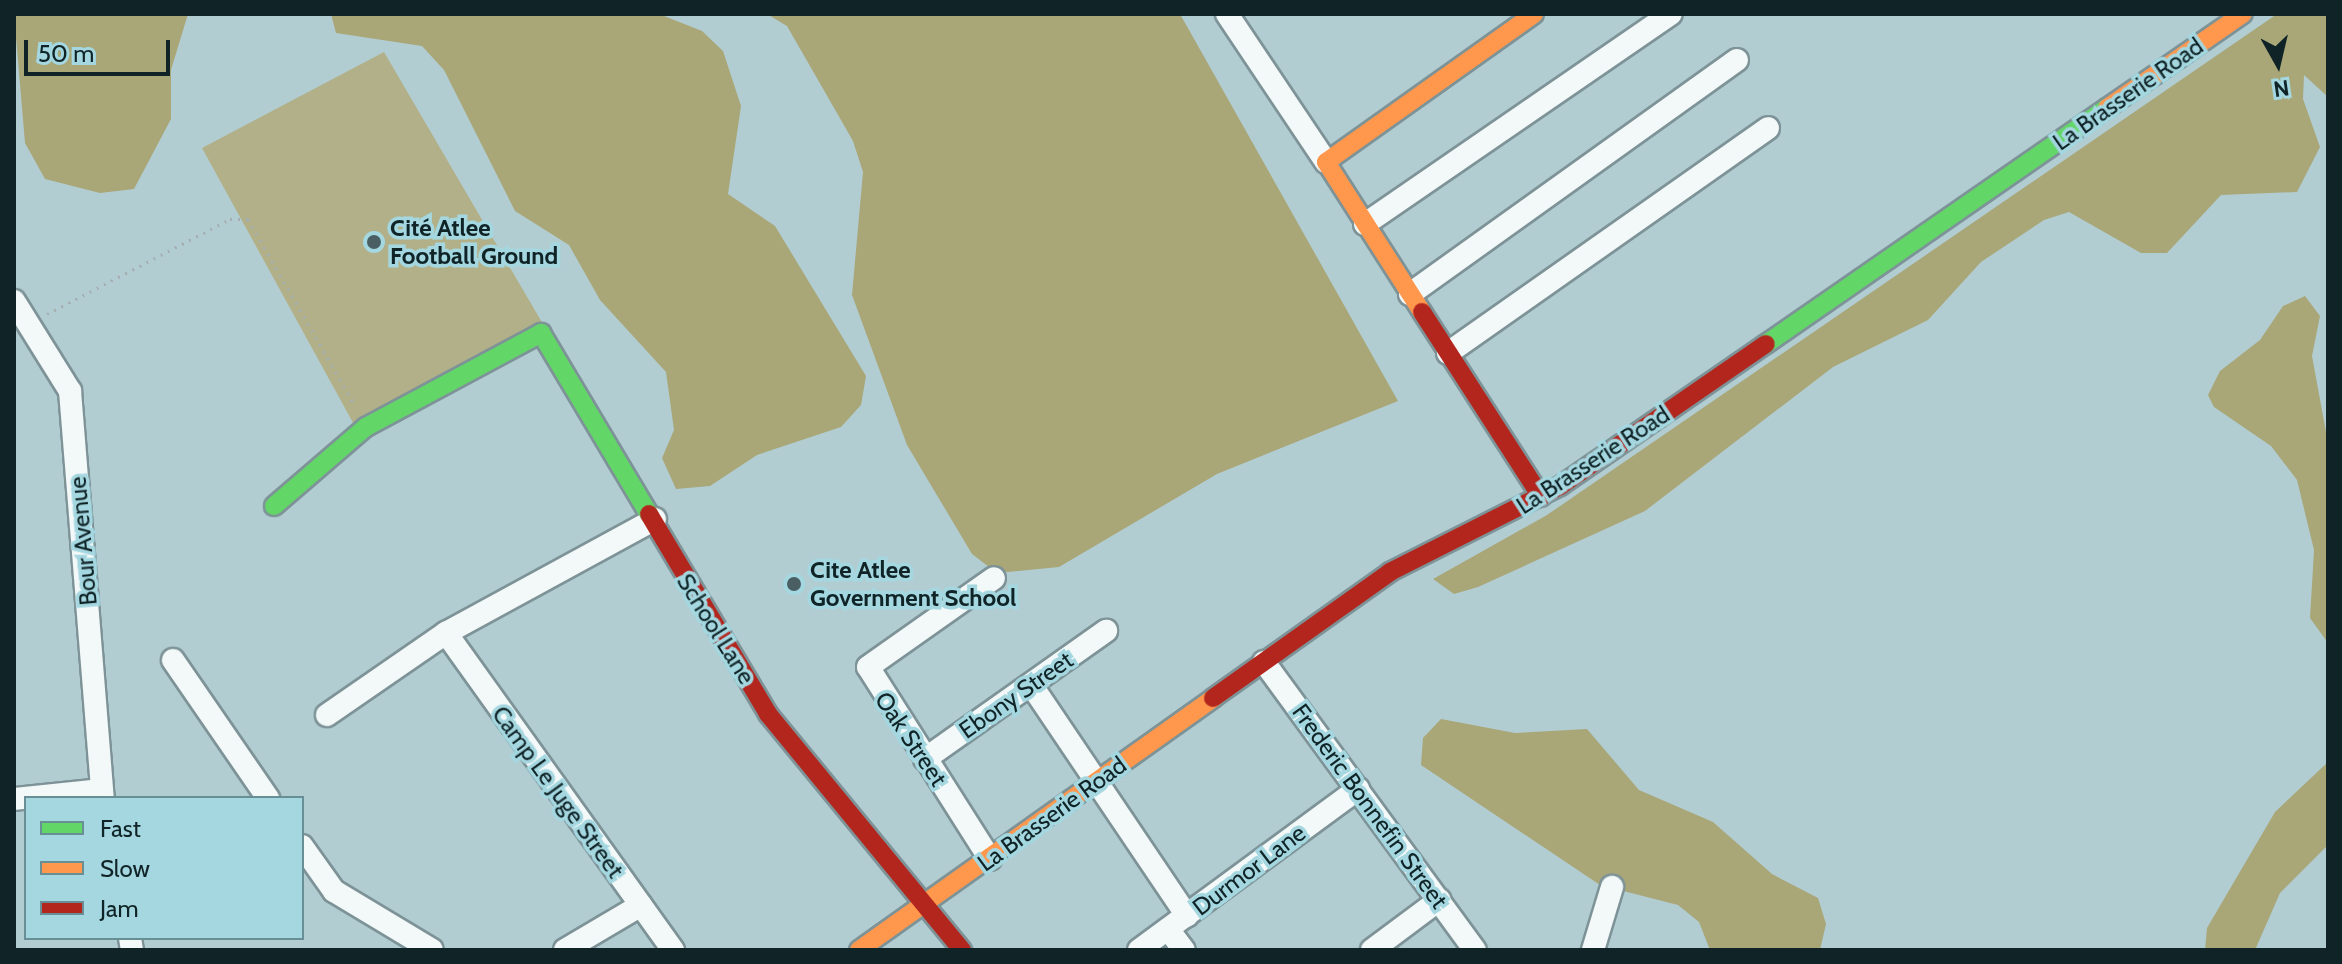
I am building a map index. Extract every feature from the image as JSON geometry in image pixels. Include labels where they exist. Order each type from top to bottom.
[{"type":"street","points":[[1227,14],[1541,497]]},
{"type":"street","points":[[1326,162],[1534,14]]},
{"type":"street","points":[[1365,224],[1671,14]]},
{"type":"street","name":"La Brasserie Road","points":[[859,950],[928,906],[1095,781],[1390,572],[1541,497],[2243,14]]},
{"type":"street","points":[[1410,294],[1737,60]]},
{"type":"street","points":[[1448,353],[1768,128]]},
{"type":"street","name":"Bour Avenue","points":[[21,312],[70,391],[102,794]]},
{"type":"street","name":"School Lane","points":[[366,427],[537,331],[655,519],[768,714],[962,950]]},
{"type":"street","points":[[274,506],[366,427]]},
{"type":"street","points":[[327,715],[446,633],[655,519]]},
{"type":"street","name":"Oak Street","points":[[990,859],[868,667],[994,578]]},
{"type":"street","name":"Ebony Street","points":[[925,759],[1106,631]]},
{"type":"street","name":"Camp Le Juge Street","points":[[446,633],[673,950]]},
{"type":"street","points":[[173,660],[267,796]]},
{"type":"street","name":"Frederic Bonnefin Street","points":[[1264,662],[1475,950]]},
{"type":"street","points":[[1032,686],[1187,916]]},
{"type":"street","name":"Durmor Lane","points":[[1139,950],[1358,789]]},
{"type":"street","points":[[67,796],[102,794]]},
{"type":"street","points":[[304,849],[334,891],[432,950]]},
{"type":"street","points":[[1593,950],[1612,887]]},
{"type":"street","points":[[1372,950],[1439,900]]},
{"type":"street","points":[[565,950],[641,905]]},
{"type":"street","points":[[1168,929],[1184,950]]},
{"type":"path","points":[[21,312],[230,219],[248,219],[366,427]]},
{"type":"shaded area","points":[[14,14],[188,14],[171,70],[171,119],[134,189],[100,193],[45,179],[25,143]]},
{"type":"shaded area","points":[[331,14],[659,14],[702,31],[723,51],[741,106],[728,194],[775,226],[866,376],[861,405],[841,427],[757,455],[710,486],[676,489],[662,458],[674,430],[666,372],[600,300],[569,245],[515,211],[444,70],[422,46],[336,33]]},
{"type":"shaded area","points":[[767,14],[1180,14],[1398,401],[1217,474],[1059,567],[997,573],[972,554],[907,445],[852,295],[863,172],[853,141],[787,26]]},
{"type":"shaded area","points":[[2277,14],[2328,14],[2328,97],[2304,75],[2303,99],[2320,147],[2297,192],[2221,195],[2167,253],[2141,253],[2069,212],[2044,220],[1981,262],[1928,320],[1833,367],[1645,511],[1478,587],[1454,594],[1433,579],[1547,515]]},
{"type":"shaded area","name":"Cité Atlee Football Ground","points":[[384,52],[550,336],[357,430],[202,148]]},
{"type":"shaded area","points":[[2305,296],[2320,316],[2312,356],[2328,443],[2328,643],[2310,618],[2314,550],[2297,480],[2271,446],[2214,407],[2208,395],[2220,371],[2260,340],[2283,306]]},
{"type":"shaded area","points":[[1441,719],[1515,733],[1587,729],[1639,790],[1713,822],[1772,874],[1818,898],[1826,924],[1820,950],[1710,950],[1699,922],[1678,905],[1600,885],[1421,765],[1423,738]]},
{"type":"shaded area","points":[[2328,762],[2328,845],[2280,893],[2255,950],[2205,950],[2207,928],[2275,812]]},
{"type":"traffic: fast","points":[[1766,344],[2107,108]]},
{"type":"traffic: fast","points":[[274,506],[366,427],[541,333],[649,514]]},
{"type":"traffic: slow","points":[[1422,312],[1326,162],[1534,14]]},
{"type":"traffic: slow","points":[[2107,108],[2243,14]]},
{"type":"traffic: slow","points":[[859,950],[1213,698]]},
{"type":"traffic: jam","points":[[1422,312],[1541,497]]},
{"type":"traffic: jam","points":[[1213,698],[1390,572],[1560,486],[1766,344]]},
{"type":"traffic: jam","points":[[649,514],[768,714],[962,950]]},
{"type":"place","name":"Cité Atlee Football Ground","points":[[374,242]]},
{"type":"place","name":"Cite Atlee Government School","points":[[794,584]]}]
